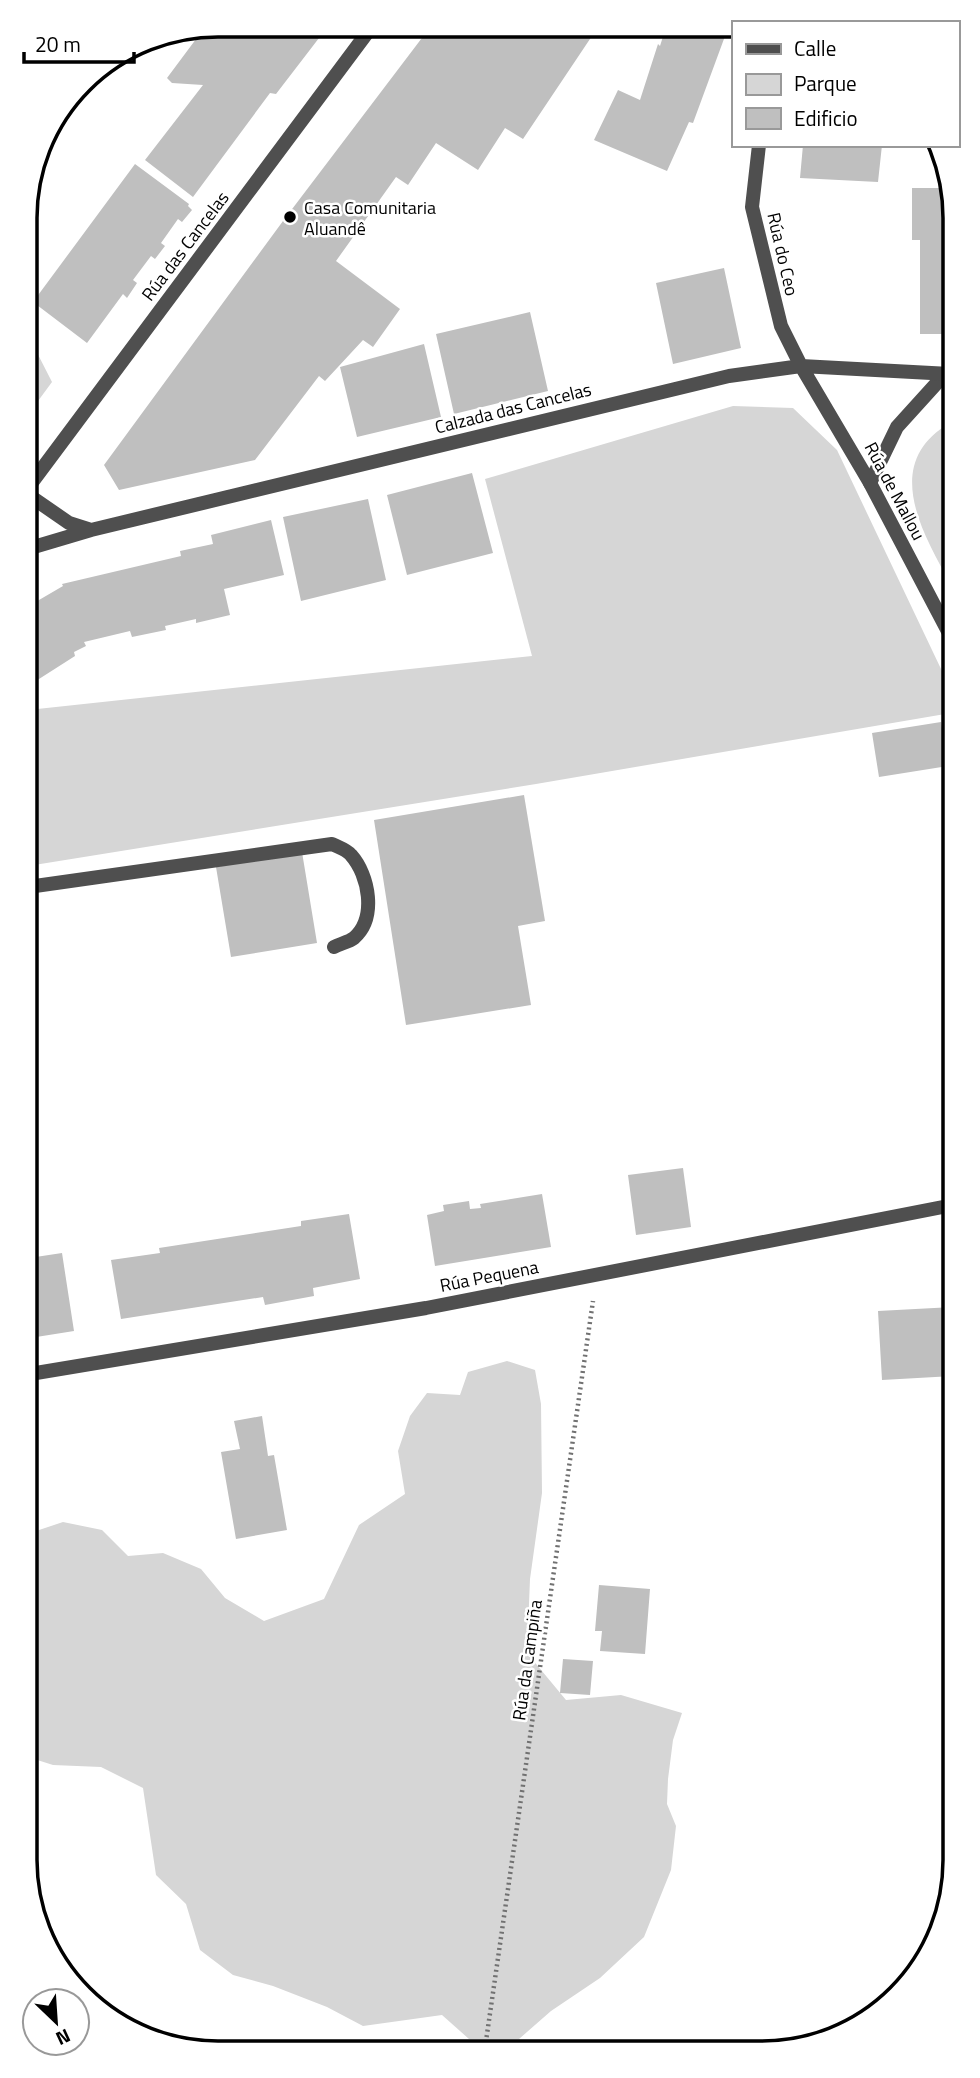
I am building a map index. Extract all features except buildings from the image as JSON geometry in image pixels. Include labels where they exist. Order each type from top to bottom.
[{"type":"street","name":"Rúa das Cancelas","points":[[37,479],[365,37]]},
{"type":"street","name":"Rúa do Ceo","points":[[760,147],[752,207],[781,326],[801,366]]},
{"type":"street","name":"Calzada das Cancelas","points":[[37,546],[91,530],[729,376],[801,366],[943,374]]},
{"type":"street","name":"Rúa de Mallou","points":[[801,366],[870,483],[943,622]]},
{"type":"street","points":[[870,483],[897,426],[943,378]]},
{"type":"street","points":[[37,499],[69,523],[91,530]]},
{"type":"street","points":[[37,886],[332,845],[349,852],[355,860],[361,869],[368,895],[366,918],[354,938],[334,947]]},
{"type":"street","name":"Rúa Pequena","points":[[37,1373],[426,1308],[943,1207]]},
{"type":"path","name":"Rúa da Campiña","points":[[486,2041],[597,1275]]},
{"type":"green space","points":[[37,353],[52,382],[37,402]]},
{"type":"green space","points":[[733,406],[793,408],[837,450],[943,673],[943,714],[536,784],[37,865],[37,709],[532,656],[485,479]]},
{"type":"green space","points":[[943,428],[943,570],[928,542],[914,499],[912,478],[917,458],[929,439]]},
{"type":"green space","points":[[507,1361],[535,1370],[541,1404],[542,1493],[530,1579],[527,1653],[566,1700],[621,1695],[682,1713],[673,1740],[668,1779],[667,1804],[676,1826],[671,1870],[644,1937],[600,1978],[551,2011],[519,2039],[469,2039],[442,2015],[363,2026],[327,2007],[273,1986],[233,1975],[200,1950],[186,1904],[156,1875],[143,1788],[101,1767],[53,1765],[37,1760],[37,1531],[63,1522],[102,1530],[128,1556],[163,1553],[201,1569],[225,1598],[264,1621],[324,1599],[359,1525],[405,1494],[398,1451],[410,1416],[427,1393],[460,1395],[468,1372]]},
{"type":"place","name":"Casa Comunitaria Aluandê","points":[[290,217]]}]
